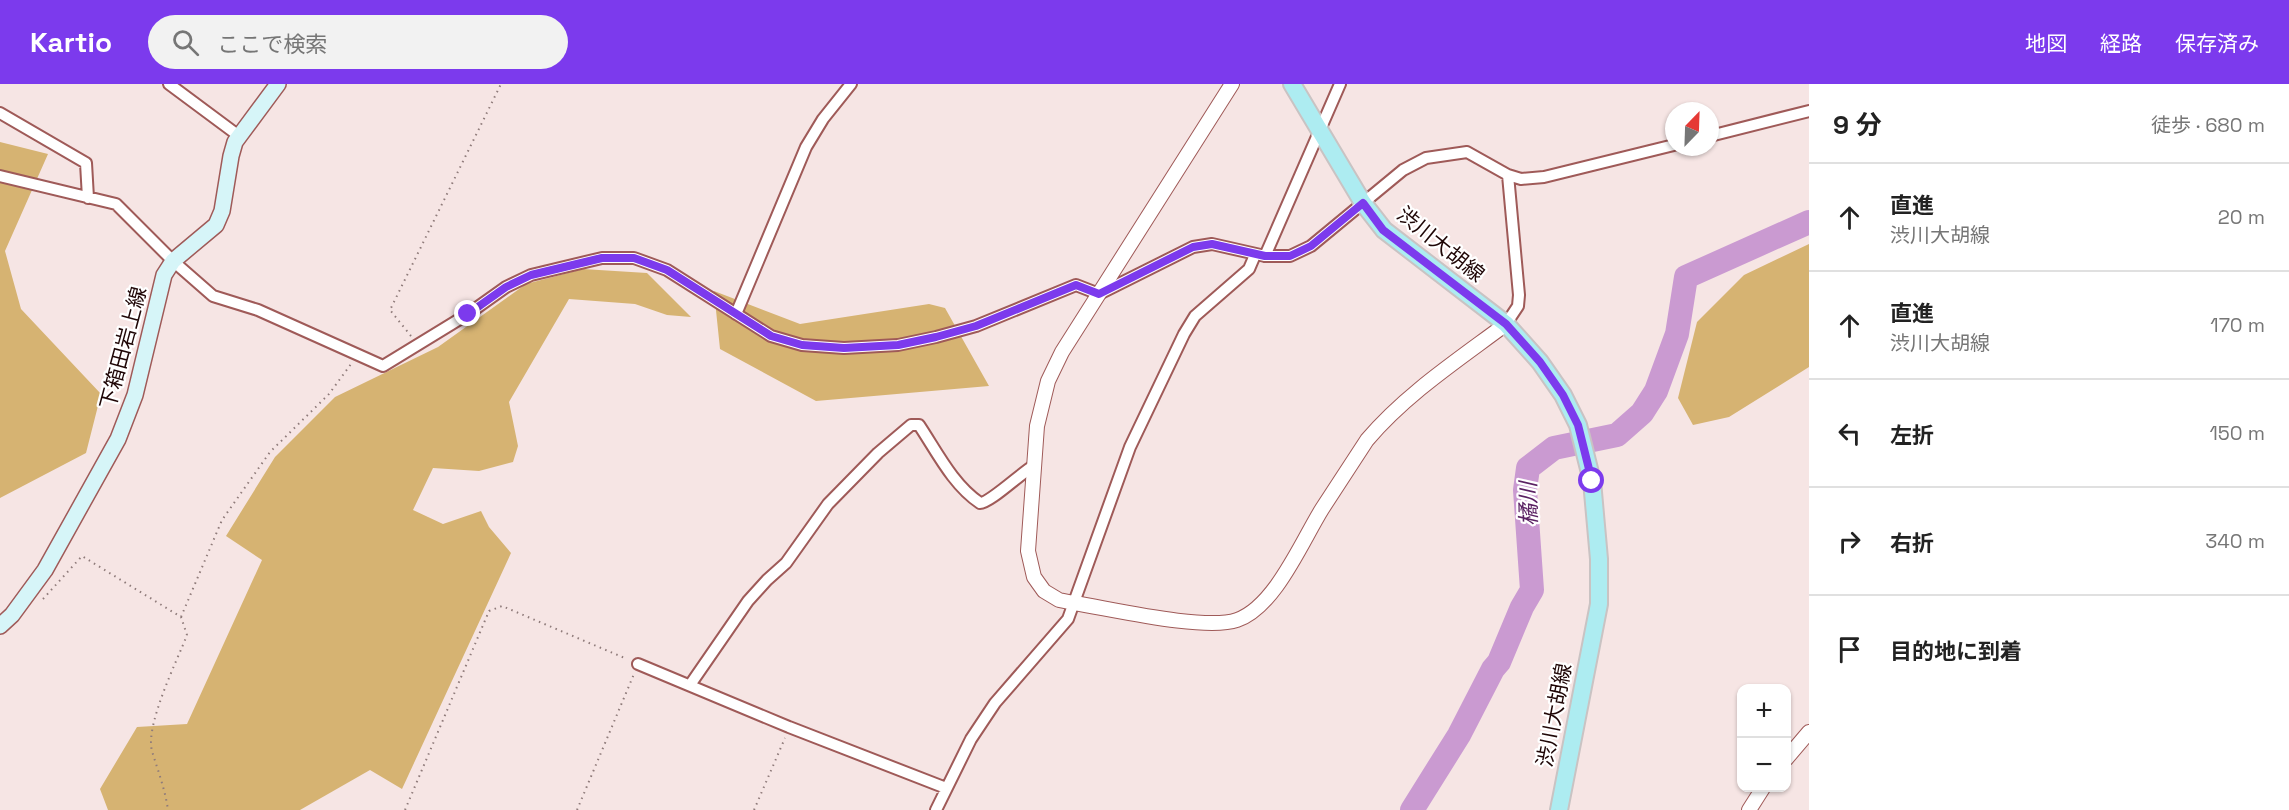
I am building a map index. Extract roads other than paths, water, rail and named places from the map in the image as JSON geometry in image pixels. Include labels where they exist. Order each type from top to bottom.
[{"type":"main road","name":"下箱田岩上線","points":[[0,626],[12,615],[45,570],[118,439],[135,395],[164,275],[172,261],[216,225],[222,212],[231,156],[240,136],[278,84]]},
{"type":"main road","name":"渋川大胡線","points":[[1292,84],[1363,203],[1383,230],[1506,324],[1558,386],[1578,425],[1592,481],[1599,559],[1599,604],[1559,810]]},
{"type":"street","points":[[169,84],[240,136]]},
{"type":"street","points":[[736,314],[806,147],[823,118],[851,84]]},
{"type":"street","points":[[1232,84],[1062,352],[1048,381],[1037,426],[1028,551],[1034,577],[1044,591],[1059,600],[1191,621],[1218,623],[1237,620],[1252,612],[1276,586],[1360,450],[1385,418],[1414,393],[1506,324],[1518,306],[1520,295],[1508,175]]},
{"type":"street","points":[[936,810],[970,738],[995,703],[1068,619],[1130,447],[1184,334],[1195,316],[1249,269],[1260,255],[1320,132],[1340,84]]},
{"type":"street","points":[[1719,134],[1809,111]]},
{"type":"street","points":[[0,114],[86,163],[88,198]]},
{"type":"street","points":[[0,176],[116,204],[172,261],[213,296],[258,310],[383,366],[468,314],[506,287],[531,275],[602,258],[634,258],[667,270],[771,336],[802,345],[844,348],[898,345],[976,326],[1076,285],[1099,294],[1193,247],[1212,244],[1260,255],[1290,256],[1311,246],[1403,170],[1426,158],[1467,152],[1508,175],[1521,179],[1544,177],[1665,147]]},
{"type":"street","points":[[690,685],[748,601],[786,563],[828,504],[878,453],[911,425],[919,425],[951,474],[980,503],[988,502],[1021,473],[1035,465]]},
{"type":"street","points":[[638,664],[789,727],[946,788]]},
{"type":"street","points":[[1791,753],[1809,732]]},
{"type":"street","points":[[1749,810],[1760,792]]},
{"type":"waterway","name":"橘川","points":[[1412,810],[1459,735],[1493,669],[1499,662],[1522,607],[1532,590],[1525,490],[1528,468],[1554,448],[1617,435],[1642,413],[1656,391],[1677,334],[1686,277],[1809,222]]}]
